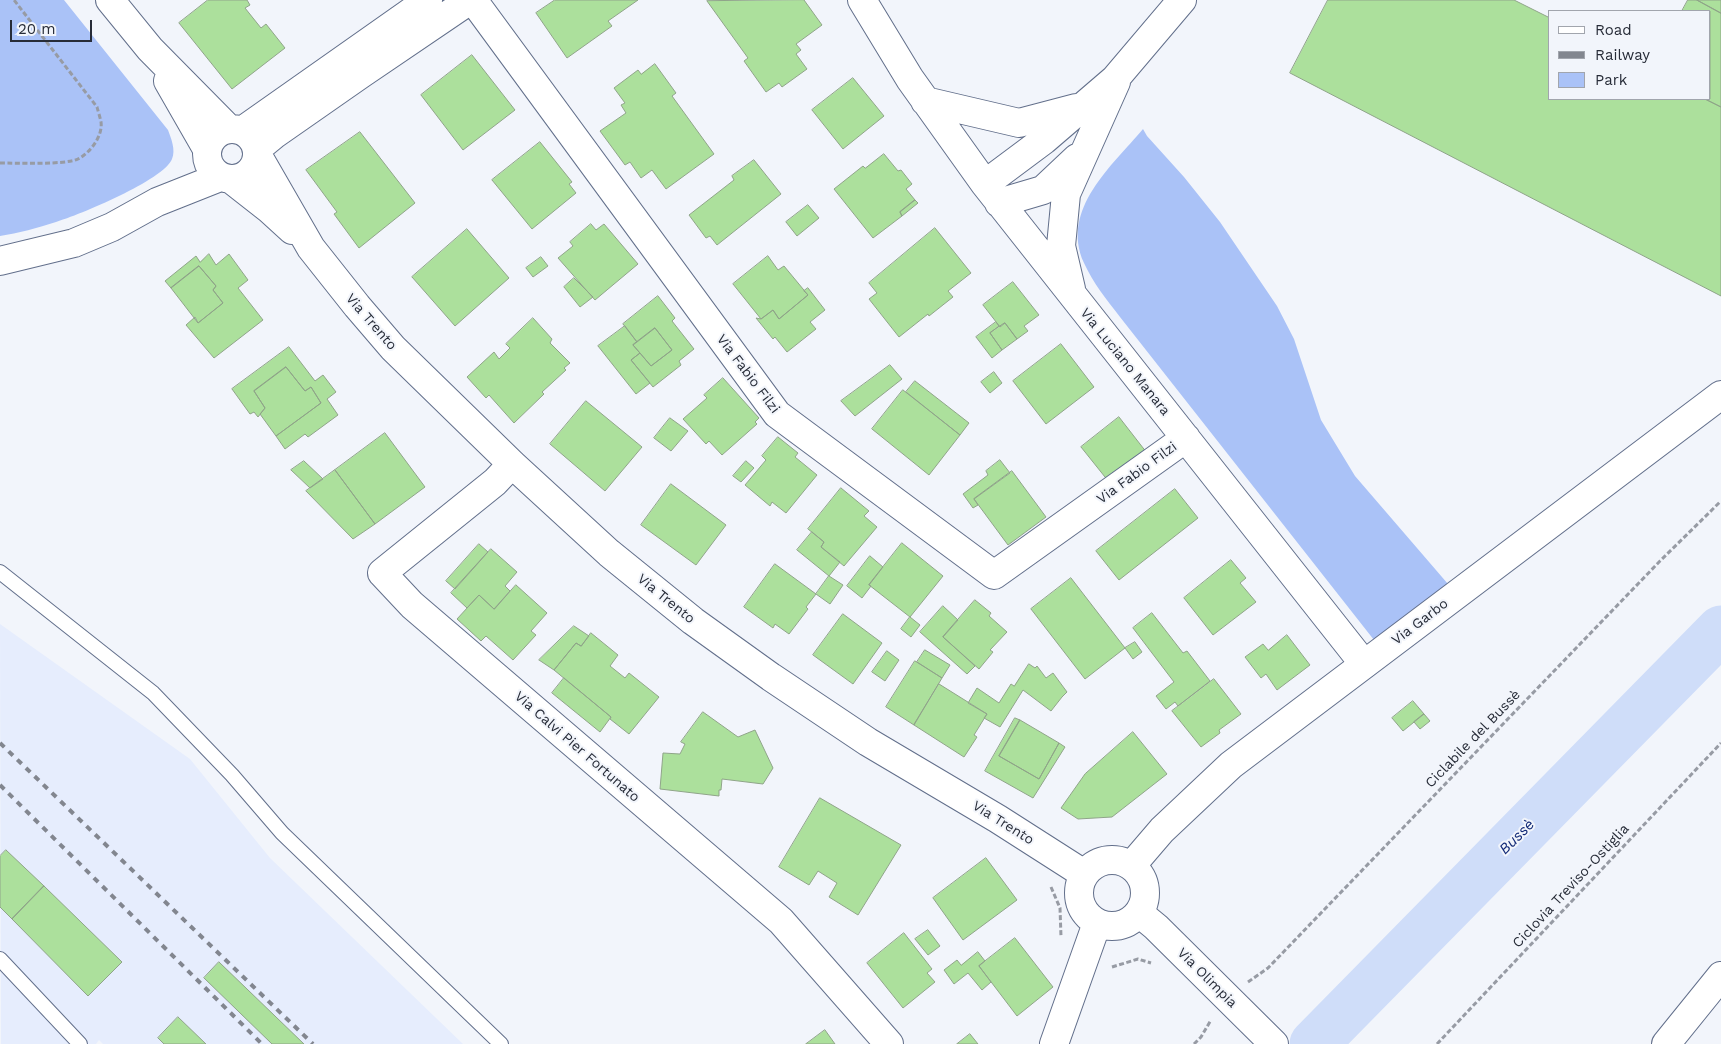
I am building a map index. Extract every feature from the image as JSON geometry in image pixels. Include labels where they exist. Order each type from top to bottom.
[{"type":"street","points":[[110,0],[150,49],[207,150],[210,166],[226,178]]},
{"type":"street","points":[[157,202],[207,150],[215,136],[247,141],[275,134],[428,0]]},
{"type":"street","points":[[355,64],[472,0]]},
{"type":"street","name":"Via Fabio Filzi","points":[[472,0],[777,414],[994,575],[1186,438]]},
{"type":"street","name":"Via Luciano Manara","points":[[842,0],[910,79]]},
{"type":"street","name":"Via Luciano Manara","points":[[862,0],[910,79],[992,194],[1364,664]]},
{"type":"street","points":[[992,194],[1044,140],[1120,73],[1182,0]]},
{"type":"street","name":"Via Trento","points":[[150,49],[247,141],[311,248],[393,348],[512,464],[609,552],[693,622],[771,677],[868,742],[998,819],[1084,874]]},
{"type":"street","points":[[1072,296],[1061,246],[1066,194],[1120,73]]},
{"type":"street","points":[[925,101],[1019,123],[1082,107]]},
{"type":"street","points":[[0,261],[74,243],[112,227],[157,202],[226,178],[242,178],[250,174],[255,166],[247,141]]},
{"type":"street","points":[[992,194],[1043,190],[1086,150]]},
{"type":"street","name":"Via Trento","points":[[226,178],[269,209],[311,248]]},
{"type":"street","name":"Via Garbo","points":[[1132,866],[1168,825],[1231,765],[1721,395]]},
{"type":"street","name":"Via Calvi Pier Fortunato","points":[[512,464],[495,482],[382,573],[412,605],[782,922],[889,1044]]},
{"type":"street","points":[[1108,860],[1120,861],[1132,866],[1144,884],[1145,896],[1139,913],[1126,923],[1114,926],[1097,923],[1084,912],[1079,902],[1078,890],[1084,874],[1098,862],[1108,860]]},
{"type":"street","name":"Via Olimpia","points":[[1139,913],[1156,927],[1274,1044]]},
{"type":"street","points":[[1054,1044],[1097,923]]},
{"type":"street","points":[[1666,1044],[1721,976]]},
{"type":"lane","points":[[0,572],[154,693],[232,775],[282,833],[501,1044]]},
{"type":"lane","points":[[0,959],[80,1044]]},
{"type":"path","points":[[0,163],[77,160],[90,150],[98,138],[102,123],[97,107],[14,0]]},
{"type":"path","name":"Ciclabile del Bussè","points":[[1246,983],[1268,968],[1660,561],[1721,501]]},
{"type":"path","name":"Ciclovia Treviso-Ostiglia","points":[[1437,1044],[1721,743]]},
{"type":"path","points":[[1107,972],[1111,968],[1138,959],[1154,964]]},
{"type":"path","points":[[1194,1044],[1201,1037],[1214,1015]]},
{"type":"shaded area","points":[[0,624],[190,759],[270,858],[463,1044],[103,1044],[99,1040],[96,1044],[1,1044]]},
{"type":"green space","points":[[0,0],[64,0],[168,130],[173,144],[173,152],[172,159],[166,167],[154,177],[120,196],[56,222],[0,236]]},
{"type":"green space","points":[[1143,129],[1220,222],[1277,306],[1294,339],[1321,420],[1355,476],[1448,584],[1374,640],[1115,311],[1084,263],[1078,243],[1079,224],[1084,207],[1104,173]]},
{"type":"building","points":[[208,0],[247,0],[250,5],[245,8],[261,28],[266,24],[285,48],[232,89],[179,23]]},
{"type":"building","points":[[555,0],[638,0],[608,21],[612,26],[567,58],[536,13]]},
{"type":"building","points":[[804,0],[822,25],[796,44],[801,50],[796,54],[807,69],[782,87],[779,83],[766,92],[744,61],[748,58],[707,1]]},
{"type":"building","points":[[1328,0],[1514,0],[1548,17],[1548,100],[1707,100],[1721,107],[1721,296],[1290,73]]},
{"type":"building","points":[[1688,0],[1697,0],[1721,13],[1721,107],[1707,100],[1711,100],[1711,10],[1683,10]]},
{"type":"building","points":[[1697,0],[1721,0],[1721,13]]},
{"type":"building","points":[[472,55],[515,110],[463,150],[421,95]]},
{"type":"building","points":[[655,64],[676,93],[672,96],[714,154],[666,189],[652,170],[641,178],[630,162],[625,165],[600,131],[626,113],[621,105],[625,103],[614,88],[638,70],[641,74]]},
{"type":"building","points":[[853,78],[884,116],[843,149],[812,110]]},
{"type":"building","points":[[360,132],[415,203],[359,248],[334,214],[337,212],[306,170]]},
{"type":"building","points":[[540,142],[572,182],[569,184],[576,193],[532,229],[492,180]]},
{"type":"building","points":[[884,154],[898,171],[901,170],[912,184],[906,189],[915,200],[900,212],[902,216],[873,238],[834,189],[863,166],[865,168]]},
{"type":"building","points":[[754,160],[781,194],[717,245],[710,236],[706,238],[689,215],[734,180],[732,176]]},
{"type":"building","points":[[915,200],[918,203],[902,216],[900,212]]},
{"type":"building","points":[[808,205],[819,218],[797,236],[786,222]]},
{"type":"building","points":[[591,224],[596,230],[604,224],[638,264],[595,300],[558,258],[573,246],[570,242]]},
{"type":"building","points":[[935,228],[971,273],[948,291],[953,297],[899,337],[869,299],[877,293],[869,283]]},
{"type":"building","points":[[467,229],[509,278],[455,326],[412,277]]},
{"type":"building","points":[[209,254],[216,265],[229,254],[248,280],[238,288],[263,320],[214,358],[186,325],[195,317],[198,323],[223,303],[213,290],[216,286],[199,266],[171,288],[165,281],[196,256],[200,262]]},
{"type":"building","points":[[768,256],[778,270],[784,266],[808,295],[779,319],[773,310],[761,319],[733,284]]},
{"type":"building","points":[[541,257],[548,266],[533,277],[526,268]]},
{"type":"building","points":[[199,266],[216,286],[213,290],[223,303],[198,323],[171,288]]},
{"type":"building","points":[[574,278],[593,297],[580,307],[564,287]]},
{"type":"building","points":[[1013,282],[1039,315],[1024,326],[1028,331],[1017,339],[1005,323],[1000,327],[983,305]]},
{"type":"building","points":[[808,288],[825,310],[810,322],[816,329],[787,352],[775,337],[773,339],[756,318],[761,319],[773,310],[779,319],[808,295],[804,291]]},
{"type":"building","points":[[658,296],[675,318],[672,321],[694,349],[679,361],[681,365],[653,387],[631,360],[640,353],[651,366],[672,350],[655,328],[637,342],[623,324]]},
{"type":"building","points":[[533,318],[552,339],[550,343],[570,363],[564,368],[566,370],[542,392],[544,394],[514,423],[489,395],[486,398],[467,377],[494,352],[499,359],[510,348],[506,344]]},
{"type":"building","points":[[996,322],[999,326],[990,333],[1002,350],[992,358],[976,337]]},
{"type":"building","points":[[1005,323],[1017,339],[1002,350],[990,333]]},
{"type":"building","points":[[625,326],[637,342],[633,345],[640,353],[631,360],[650,383],[636,394],[598,346]]},
{"type":"building","points":[[655,328],[672,350],[651,366],[633,345]]},
{"type":"building","points":[[1061,344],[1094,387],[1046,424],[1013,381]]},
{"type":"building","points":[[289,347],[315,381],[323,375],[336,392],[327,399],[338,415],[308,437],[305,434],[285,449],[276,436],[321,403],[311,387],[305,391],[286,367],[254,391],[265,408],[258,417],[254,412],[250,414],[232,389]]},
{"type":"building","points":[[890,365],[902,379],[855,416],[841,401]]},
{"type":"building","points":[[286,367],[305,391],[311,387],[321,403],[276,436],[260,414],[265,408],[254,391]]},
{"type":"building","points":[[994,372],[1002,383],[990,393],[981,382]]},
{"type":"building","points":[[723,378],[759,418],[755,422],[757,424],[722,455],[709,441],[706,444],[683,419],[707,398],[704,395]]},
{"type":"building","points":[[915,381],[969,423],[960,435],[906,392]]},
{"type":"building","points":[[903,390],[960,435],[929,475],[872,429]]},
{"type":"building","points":[[586,401],[642,447],[605,491],[550,444]]},
{"type":"building","points":[[1119,417],[1147,453],[1109,482],[1081,447]]},
{"type":"building","points":[[670,418],[688,431],[671,451],[654,438]]},
{"type":"building","points":[[385,433],[425,487],[375,524],[335,470]]},
{"type":"building","points":[[778,437],[798,453],[795,457],[817,475],[786,513],[772,502],[770,506],[745,485],[766,460],[762,456]]},
{"type":"building","points":[[1000,460],[1010,473],[974,499],[978,505],[973,508],[963,494],[988,475],[986,471]]},
{"type":"building","points":[[304,461],[323,479],[310,488],[291,470]]},
{"type":"building","points":[[746,461],[754,468],[741,482],[733,476]]},
{"type":"building","points":[[335,470],[375,524],[353,539],[306,491]]},
{"type":"building","points":[[1012,471],[1046,517],[1008,545],[974,499]]},
{"type":"building","points":[[671,484],[726,525],[696,565],[641,525]]},
{"type":"building","points":[[841,488],[869,511],[864,516],[877,527],[844,566],[821,547],[824,542],[808,529]]},
{"type":"building","points":[[1175,489],[1198,518],[1119,580],[1096,551]]},
{"type":"building","points":[[812,532],[824,542],[821,547],[840,562],[829,576],[797,550]]},
{"type":"building","points":[[902,543],[943,576],[910,617],[869,585]]},
{"type":"building","points":[[479,544],[488,552],[455,589],[446,581]]},
{"type":"building","points":[[491,549],[517,572],[505,586],[510,591],[494,609],[479,595],[467,608],[451,593]]},
{"type":"building","points":[[870,556],[883,567],[862,598],[847,586]]},
{"type":"building","points":[[1231,560],[1246,578],[1240,583],[1256,602],[1213,635],[1184,598]]},
{"type":"building","points":[[775,564],[816,594],[806,607],[808,609],[789,634],[775,624],[773,628],[744,607]]},
{"type":"building","points":[[829,576],[843,585],[830,604],[816,594]]},
{"type":"building","points":[[1071,578],[1125,648],[1085,679],[1031,609]]},
{"type":"building","points":[[516,585],[547,613],[531,631],[536,635],[513,660],[486,636],[481,641],[457,619],[479,595],[494,609]]},
{"type":"building","points":[[975,600],[991,613],[989,616],[1007,632],[990,650],[993,652],[979,669],[943,637]]},
{"type":"building","points":[[943,606],[958,620],[943,637],[975,666],[967,674],[920,632]]},
{"type":"building","points":[[1152,613],[1183,653],[1187,651],[1210,681],[1178,706],[1175,702],[1166,709],[1156,696],[1174,682],[1133,628]]},
{"type":"building","points":[[843,614],[882,643],[853,684],[813,655]]},
{"type":"building","points":[[910,617],[920,625],[911,637],[901,629]]},
{"type":"building","points":[[574,626],[589,636],[581,646],[576,643],[554,670],[539,660]]},
{"type":"building","points":[[591,633],[618,655],[610,666],[625,678],[629,673],[659,697],[629,734],[554,670],[576,643],[581,646]]},
{"type":"building","points":[[1287,635],[1310,665],[1277,690],[1266,674],[1261,678],[1245,657],[1263,644],[1268,650]]},
{"type":"building","points":[[1135,642],[1142,652],[1133,659],[1125,648]]},
{"type":"building","points":[[925,650],[950,665],[942,678],[917,662]]},
{"type":"building","points":[[887,651],[899,660],[885,681],[872,672]]},
{"type":"building","points":[[915,661],[942,678],[914,725],[886,707]]},
{"type":"building","points":[[1029,664],[1035,668],[1037,666],[1046,678],[1053,673],[1067,692],[1051,711],[1023,690],[1000,727],[984,718],[987,714],[968,703],[977,688],[999,703],[1011,684],[1014,686]]},
{"type":"building","points":[[564,678],[611,717],[600,732],[552,693]]},
{"type":"building","points":[[1214,679],[1241,714],[1219,730],[1220,733],[1201,747],[1172,711]]},
{"type":"building","points":[[939,684],[987,714],[974,735],[977,737],[964,757],[914,725]]},
{"type":"building","points":[[1413,701],[1424,714],[1403,731],[1392,718]]},
{"type":"building","points":[[703,712],[738,737],[755,730],[773,768],[763,784],[722,779],[719,796],[660,789],[663,753],[680,754],[685,744],[681,742]]},
{"type":"building","points":[[1424,714],[1430,721],[1420,729],[1414,722]]},
{"type":"building","points":[[1015,718],[1020,720],[999,756],[1039,779],[1059,743],[1065,747],[1033,798],[985,771]]},
{"type":"building","points":[[1020,720],[1059,743],[1039,779],[999,756]]},
{"type":"building","points":[[1133,732],[1167,774],[1112,817],[1078,819],[1061,808],[1085,774]]},
{"type":"building","points":[[820,798],[901,845],[858,915],[829,897],[837,883],[818,871],[809,885],[779,867]]},
{"type":"building","points":[[6,850],[44,886],[12,919],[0,907],[0,856]]},
{"type":"building","points":[[986,858],[1017,900],[963,940],[933,898]]},
{"type":"building","points":[[44,886],[122,962],[88,996],[12,919]]},
{"type":"building","points":[[928,930],[940,946],[928,955],[915,939]]},
{"type":"building","points":[[904,933],[932,969],[927,973],[935,982],[903,1008],[867,963]]},
{"type":"building","points":[[1015,938],[1053,987],[1017,1016],[979,966]]},
{"type":"building","points":[[978,952],[985,961],[979,966],[991,982],[982,990],[968,973],[954,984],[944,970],[957,960],[961,965]]},
{"type":"building","points":[[219,962],[304,1044],[272,1044],[204,978]]},
{"type":"building","points":[[178,1017],[206,1044],[164,1044],[158,1038]]},
{"type":"building","points":[[825,1030],[835,1044],[806,1044]]},
{"type":"building","points":[[970,1034],[978,1044],[957,1044]]},
{"type":"waterway","name":"Bussè","points":[[1314,1044],[1721,630]]},
{"type":"railway","points":[[0,743],[313,1044]]},
{"type":"railway","points":[[0,785],[262,1044]]}]
